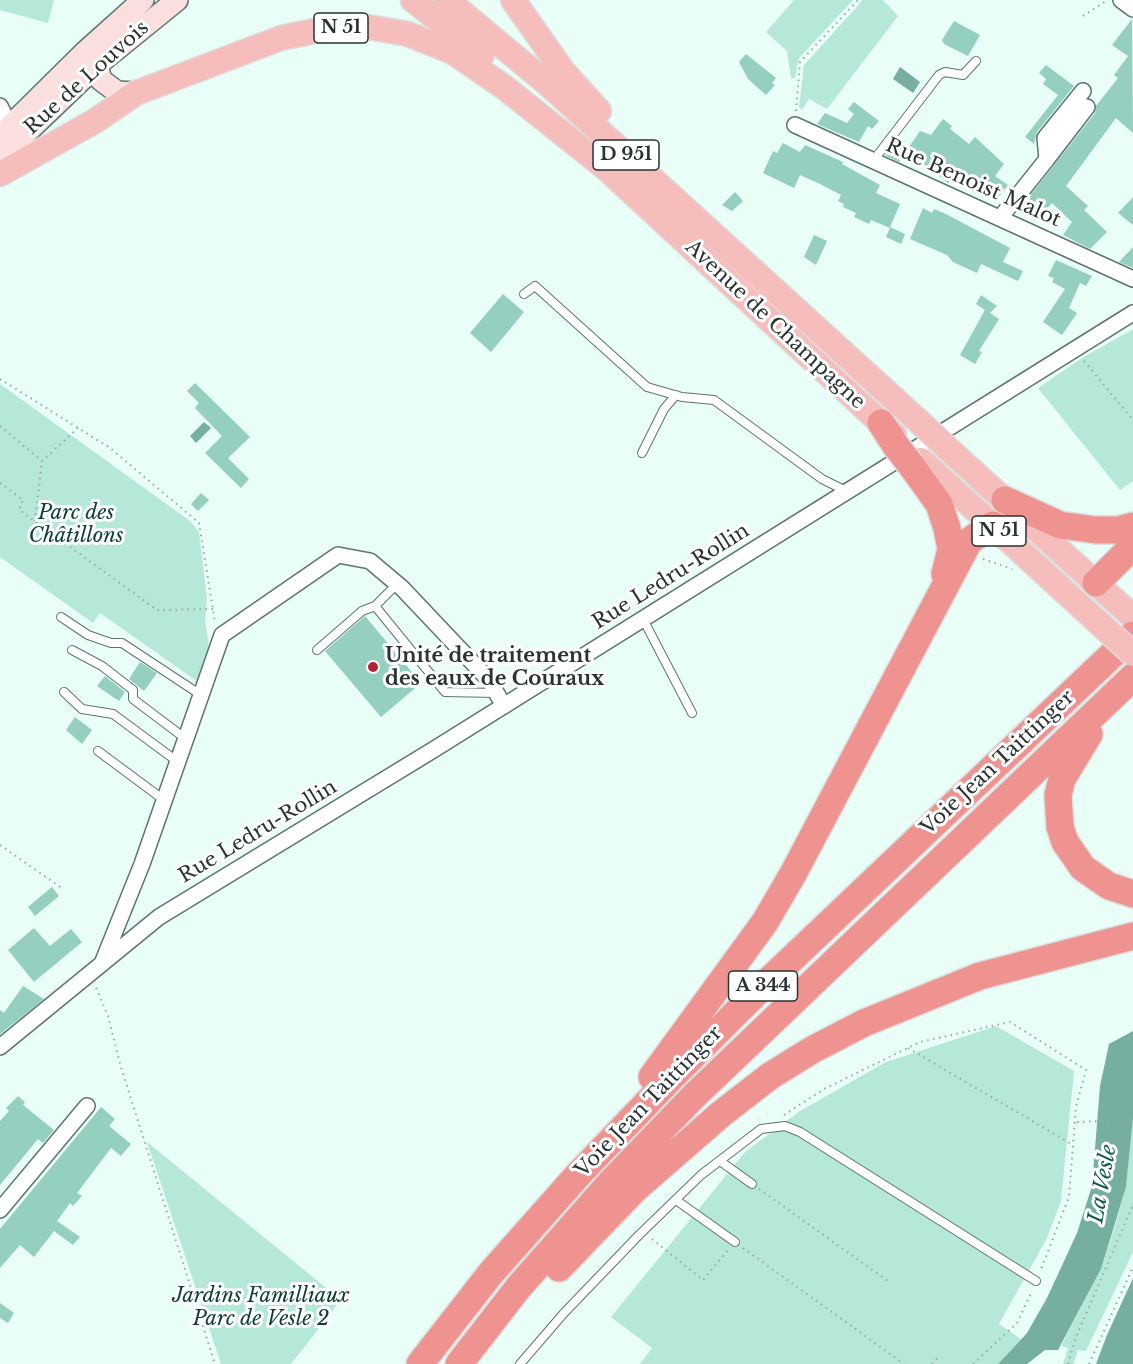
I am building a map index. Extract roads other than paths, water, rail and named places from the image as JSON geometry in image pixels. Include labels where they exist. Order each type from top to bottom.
[{"type":"highway","points":[[881,423],[908,454],[939,504],[951,549],[940,595]]},
{"type":"highway","points":[[1014,509],[1060,525],[1096,530],[1118,530],[1133,526]]},
{"type":"highway","points":[[577,1176],[706,1007],[765,922],[793,874],[969,541],[993,525]]},
{"type":"highway","points":[[1096,583],[1133,546]]},
{"type":"highway","name":"Voie Jean Taittinger","points":[[420,1364],[491,1273],[577,1176],[761,988],[1133,635]]},
{"type":"highway","points":[[1124,686],[1070,762],[1062,779],[1058,812],[1065,842],[1083,868],[1108,885],[1133,894]]},
{"type":"highway","name":"Voie Jean Taittinger","points":[[459,1364],[526,1279],[612,1181],[694,1096],[1124,686]]},
{"type":"highway","points":[[466,1364],[635,1189],[721,1114],[770,1076],[864,1023],[980,976],[1133,936]]},
{"type":"main road","name":"Avenue de Champagne","points":[[413,0],[518,85],[881,423]]},
{"type":"main road","name":"Avenue de Champagne","points":[[447,0],[549,85],[1126,611]]},
{"type":"main road","points":[[513,0],[579,91],[631,145],[775,280],[801,314]]},
{"type":"main road","name":"N 51","points":[[0,174],[95,121],[136,93],[281,38],[324,29],[368,27],[408,34],[453,52],[504,87],[607,170]]},
{"type":"main road","name":"N 51","points":[[908,454],[993,525],[1133,654]]},
{"type":"main road","points":[[993,525],[1014,509]]},
{"type":"main road","points":[[1078,603],[1096,583]]},
{"type":"street","name":"Rue de Louvois","points":[[0,158],[97,65],[177,0]]},
{"type":"street","points":[[1121,0],[1133,9]]},
{"type":"street","points":[[129,5],[106,42],[97,65],[101,80],[117,92],[136,93]]},
{"type":"street","points":[[0,106],[5,116],[13,124],[109,20],[129,5]]},
{"type":"street","points":[[1047,159],[1045,138],[1083,91]]},
{"type":"street","points":[[1000,218],[1087,107]]},
{"type":"street","name":"Rue Benoist Malot","points":[[795,125],[1133,279]]},
{"type":"street","name":"Rue Ledru-Rollin","points":[[0,1047],[159,917],[500,699],[643,619],[1133,313]]},
{"type":"street","points":[[96,969],[142,864],[222,635],[338,555],[370,561],[397,584],[489,680],[500,699]]},
{"type":"street","points":[[0,1210],[87,1106]]},
{"type":"lane","points":[[873,161],[939,75],[945,72],[963,75],[976,61]]},
{"type":"lane","points":[[524,294],[535,286],[647,387],[676,395],[714,400],[822,479],[846,491]]},
{"type":"lane","points":[[642,453],[664,410],[676,395]]},
{"type":"lane","points":[[317,650],[362,611],[375,606],[397,584]]},
{"type":"lane","points":[[375,606],[445,692],[500,699]]},
{"type":"lane","points":[[62,617],[88,635],[111,644],[123,644],[201,694]]},
{"type":"lane","points":[[643,619],[692,713]]},
{"type":"lane","points":[[72,650],[102,666],[133,690],[133,699],[186,739]]},
{"type":"lane","points":[[64,692],[82,709],[113,714],[178,762]]},
{"type":"lane","points":[[98,751],[164,800]]},
{"type":"lane","points":[[523,1363],[564,1313],[643,1231],[720,1161],[762,1129],[784,1126],[800,1132],[1036,1281]]},
{"type":"lane","points":[[720,1161],[752,1184]]},
{"type":"lane","points":[[676,1200],[735,1242]]},
{"type":"water","points":[[900,67],[920,82],[913,93],[893,79]]},
{"type":"water","points":[[204,422],[211,428],[196,443],[190,436]]},
{"type":"water","name":"La Vesle","points":[[1133,1031],[1133,1118],[1126,1187],[1101,1269],[1058,1350],[1045,1350],[1027,1364],[998,1364],[1027,1333],[1047,1298],[1077,1233],[1092,1186],[1100,1086],[1109,1044]]},
{"type":"water","points":[[1133,1278],[1133,1364],[1096,1364],[1107,1335]]},
{"type":"place","name":"Unité de traitement des eaux de Couraux","points":[[373,667]]},
{"type":"park label","name":"Parc des Châtillons","points":[[76,524]]},
{"type":"park label","name":"Jardins Familliaux Parc de Vesle 2","points":[[261,1308]]}]
